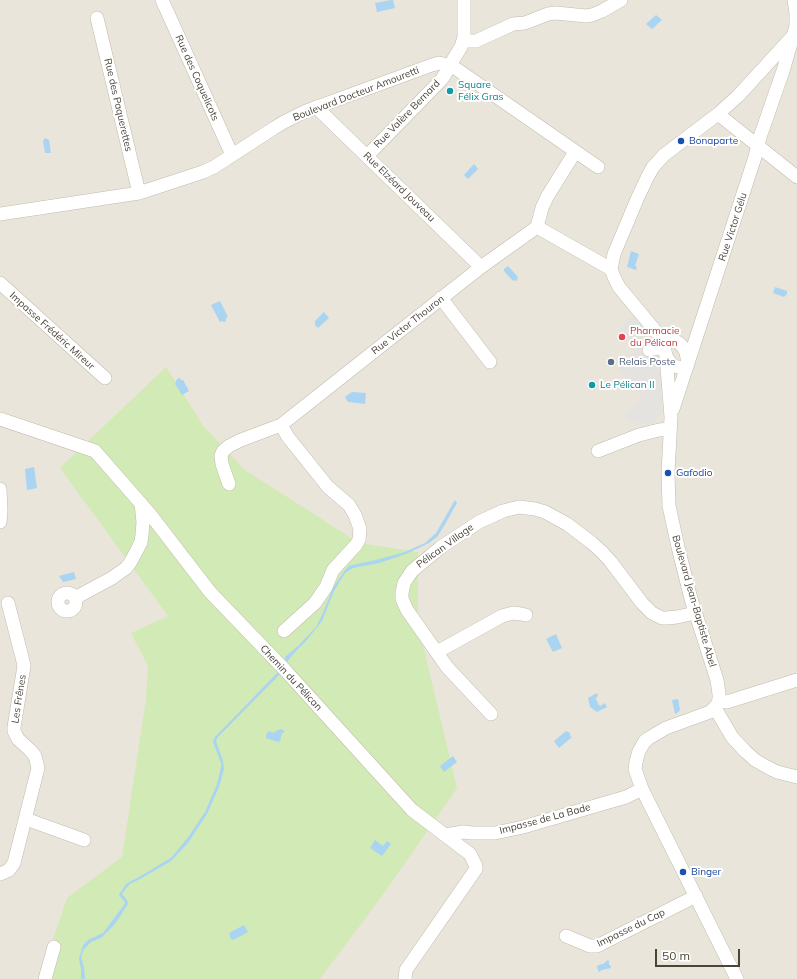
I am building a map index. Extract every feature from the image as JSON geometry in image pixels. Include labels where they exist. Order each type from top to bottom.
[{"type":"street","name":"Rue des Coquelicots","points":[[162,0],[232,155]]},
{"type":"street","points":[[464,0],[464,37],[461,47],[450,66],[598,167]]},
{"type":"street","points":[[463,41],[476,40],[513,24],[525,23],[548,14],[592,15],[621,0]]},
{"type":"street","points":[[649,350],[663,348],[671,339],[683,347],[686,352],[688,364],[682,368],[674,366],[670,363],[663,348],[655,330],[619,287],[612,269],[614,254],[638,197],[653,167],[664,155],[718,114],[738,96],[793,36],[796,26],[796,8],[794,0]]},
{"type":"street","name":"Rue des Paquerettes","points":[[97,18],[139,193]]},
{"type":"street","name":"Rue Victor Gélu","points":[[670,423],[793,36]]},
{"type":"street","points":[[769,62],[775,62],[783,71]]},
{"type":"street","name":"Boulevard Docteur Amouretti","points":[[0,214],[139,193],[204,172],[214,168],[284,122],[316,107],[432,65],[439,63],[450,66]]},
{"type":"street","name":"Rue Valère Bernard","points":[[367,156],[442,79],[450,66]]},
{"type":"street","name":"Rue Elzéard Jouveau","points":[[316,107],[481,267]]},
{"type":"street","points":[[718,114],[797,178]]},
{"type":"street","points":[[575,152],[547,197],[542,208],[537,227],[612,269]]},
{"type":"street","name":"Rue Victor Thouron","points":[[229,484],[222,464],[221,456],[223,451],[241,440],[281,425],[481,267],[537,227]]},
{"type":"street","name":"Impasse Frédéric Mireur","points":[[0,284],[105,378]]},
{"type":"street","points":[[442,298],[490,362]]},
{"type":"street","name":"Boulevard Jean-Baptiste Abel","points":[[663,348],[670,423],[668,473],[669,506],[695,613],[717,680],[719,694],[717,705]]},
{"type":"street","name":"Chemin du Pélican","points":[[0,419],[95,451],[141,503],[210,592],[290,676],[412,810],[470,854],[474,860],[476,869],[406,970],[405,979]]},
{"type":"street","points":[[598,451],[638,429],[659,430],[670,423]]},
{"type":"street","points":[[281,425],[288,437],[328,487],[356,515],[360,529],[359,540],[356,545],[333,570],[326,587],[315,603],[284,630]]},
{"type":"street","points":[[0,489],[0,522]]},
{"type":"street","points":[[74,598],[112,578],[126,568],[130,563],[141,542],[141,503]]},
{"type":"street","name":"Pélican Village","points":[[491,714],[447,666],[404,605],[402,599],[404,583],[412,570],[427,557],[479,522],[503,511],[519,507],[545,512],[567,524],[592,543],[611,562],[642,603],[652,613],[662,618],[667,618],[695,613]]},
{"type":"street","name":"Les Frênes","points":[[0,874],[9,870],[14,863],[26,819],[37,764],[33,753],[18,740],[14,731],[24,666],[8,603]]},
{"type":"street","points":[[437,652],[502,616],[513,613],[526,615]]},
{"type":"street","points":[[737,979],[642,789],[637,774],[636,762],[639,751],[646,742],[660,731],[706,714],[717,705],[797,680]]},
{"type":"street","points":[[717,705],[732,737],[745,752],[755,760],[777,772],[797,777]]},
{"type":"street","name":"Impasse de La Bade","points":[[446,835],[463,832],[495,833],[523,827],[626,797],[642,789]]},
{"type":"street","points":[[26,819],[84,840]]},
{"type":"street","name":"Impasse du Cap","points":[[566,936],[590,946],[597,946],[696,896]]},
{"type":"street","points":[[45,979],[54,947]]},
{"type":"shaded area","points":[[0,0],[797,0],[797,979],[0,979]]},
{"type":"shaded area","points":[[634,315],[647,332],[643,336],[653,358],[658,361],[661,384],[661,414],[652,423],[644,425],[628,420],[623,415],[642,397],[617,369],[637,350],[618,330]]},
{"type":"green space","points":[[166,367],[204,427],[245,470],[359,543],[418,552],[418,624],[457,788],[385,892],[320,979],[40,979],[67,898],[122,857],[146,699],[148,666],[131,633],[168,616],[60,468]]},
{"type":"water","points":[[393,0],[395,8],[377,12],[375,3]]},
{"type":"water","points":[[656,15],[662,20],[652,29],[646,24]]},
{"type":"water","points":[[45,138],[49,140],[51,153],[45,153],[43,141]]},
{"type":"water","points":[[474,164],[478,169],[468,179],[464,175]]},
{"type":"water","points":[[631,251],[639,254],[635,266],[637,267],[636,270],[627,267]]},
{"type":"water","points":[[508,266],[518,277],[516,281],[513,281],[504,271],[504,269]]},
{"type":"water","points":[[775,287],[787,291],[787,294],[784,297],[773,293]]},
{"type":"water","points":[[220,301],[228,317],[224,322],[220,322],[211,305]]},
{"type":"water","points":[[324,312],[329,318],[318,328],[315,325],[315,321]]},
{"type":"water","points":[[180,378],[183,380],[189,391],[182,395],[175,384],[177,379]]},
{"type":"water","points":[[352,392],[366,393],[365,404],[348,402],[345,397]]},
{"type":"water","points":[[34,467],[37,488],[27,490],[25,469]]},
{"type":"water","points":[[455,500],[457,503],[444,526],[437,537],[429,543],[406,554],[379,563],[353,568],[345,573],[334,591],[322,621],[286,663],[285,657],[316,627],[333,588],[349,566],[405,552],[425,543],[436,533]]},
{"type":"water","points":[[74,572],[76,579],[63,582],[59,576]]},
{"type":"water","points":[[556,634],[562,648],[553,652],[546,639]]},
{"type":"water","points":[[280,670],[282,672],[218,737],[216,741],[223,761],[224,769],[219,787],[207,814],[188,843],[171,861],[127,887],[122,894],[127,900],[128,904],[115,924],[101,938],[91,942],[84,949],[81,957],[85,979],[81,979],[79,959],[83,945],[88,940],[103,933],[124,905],[125,902],[119,895],[127,883],[172,857],[189,836],[205,812],[217,784],[221,767],[221,763],[213,742],[214,738]]},
{"type":"water","points":[[597,693],[598,696],[596,699],[599,705],[600,706],[605,703],[607,707],[597,712],[590,707],[588,698]]},
{"type":"water","points":[[678,699],[680,710],[675,714],[672,700]]},
{"type":"water","points":[[281,729],[285,732],[282,733],[280,741],[278,742],[266,738],[269,731],[274,733]]},
{"type":"water","points":[[566,731],[570,733],[570,736],[572,737],[559,748],[554,741]]},
{"type":"water","points":[[453,756],[457,762],[444,772],[440,766]]},
{"type":"water","points":[[375,840],[383,846],[387,841],[391,844],[382,856],[370,848]]},
{"type":"water","points":[[244,925],[248,932],[233,940],[230,938],[229,933]]},
{"type":"water","points":[[608,960],[611,968],[599,972],[597,968],[598,965],[603,964]]},
{"type":"place","name":"Square Félix Gras","points":[[450,91]]},
{"type":"place","name":"Bonaparte","points":[[681,141]]},
{"type":"place","name":"Pharmacie du Pélican","points":[[622,337]]},
{"type":"place","name":"Relais Poste","points":[[611,362]]},
{"type":"place","name":"Le Pélican II","points":[[592,385]]},
{"type":"place","name":"Gafodio","points":[[668,473]]},
{"type":"place","name":"Binger","points":[[683,872]]}]
